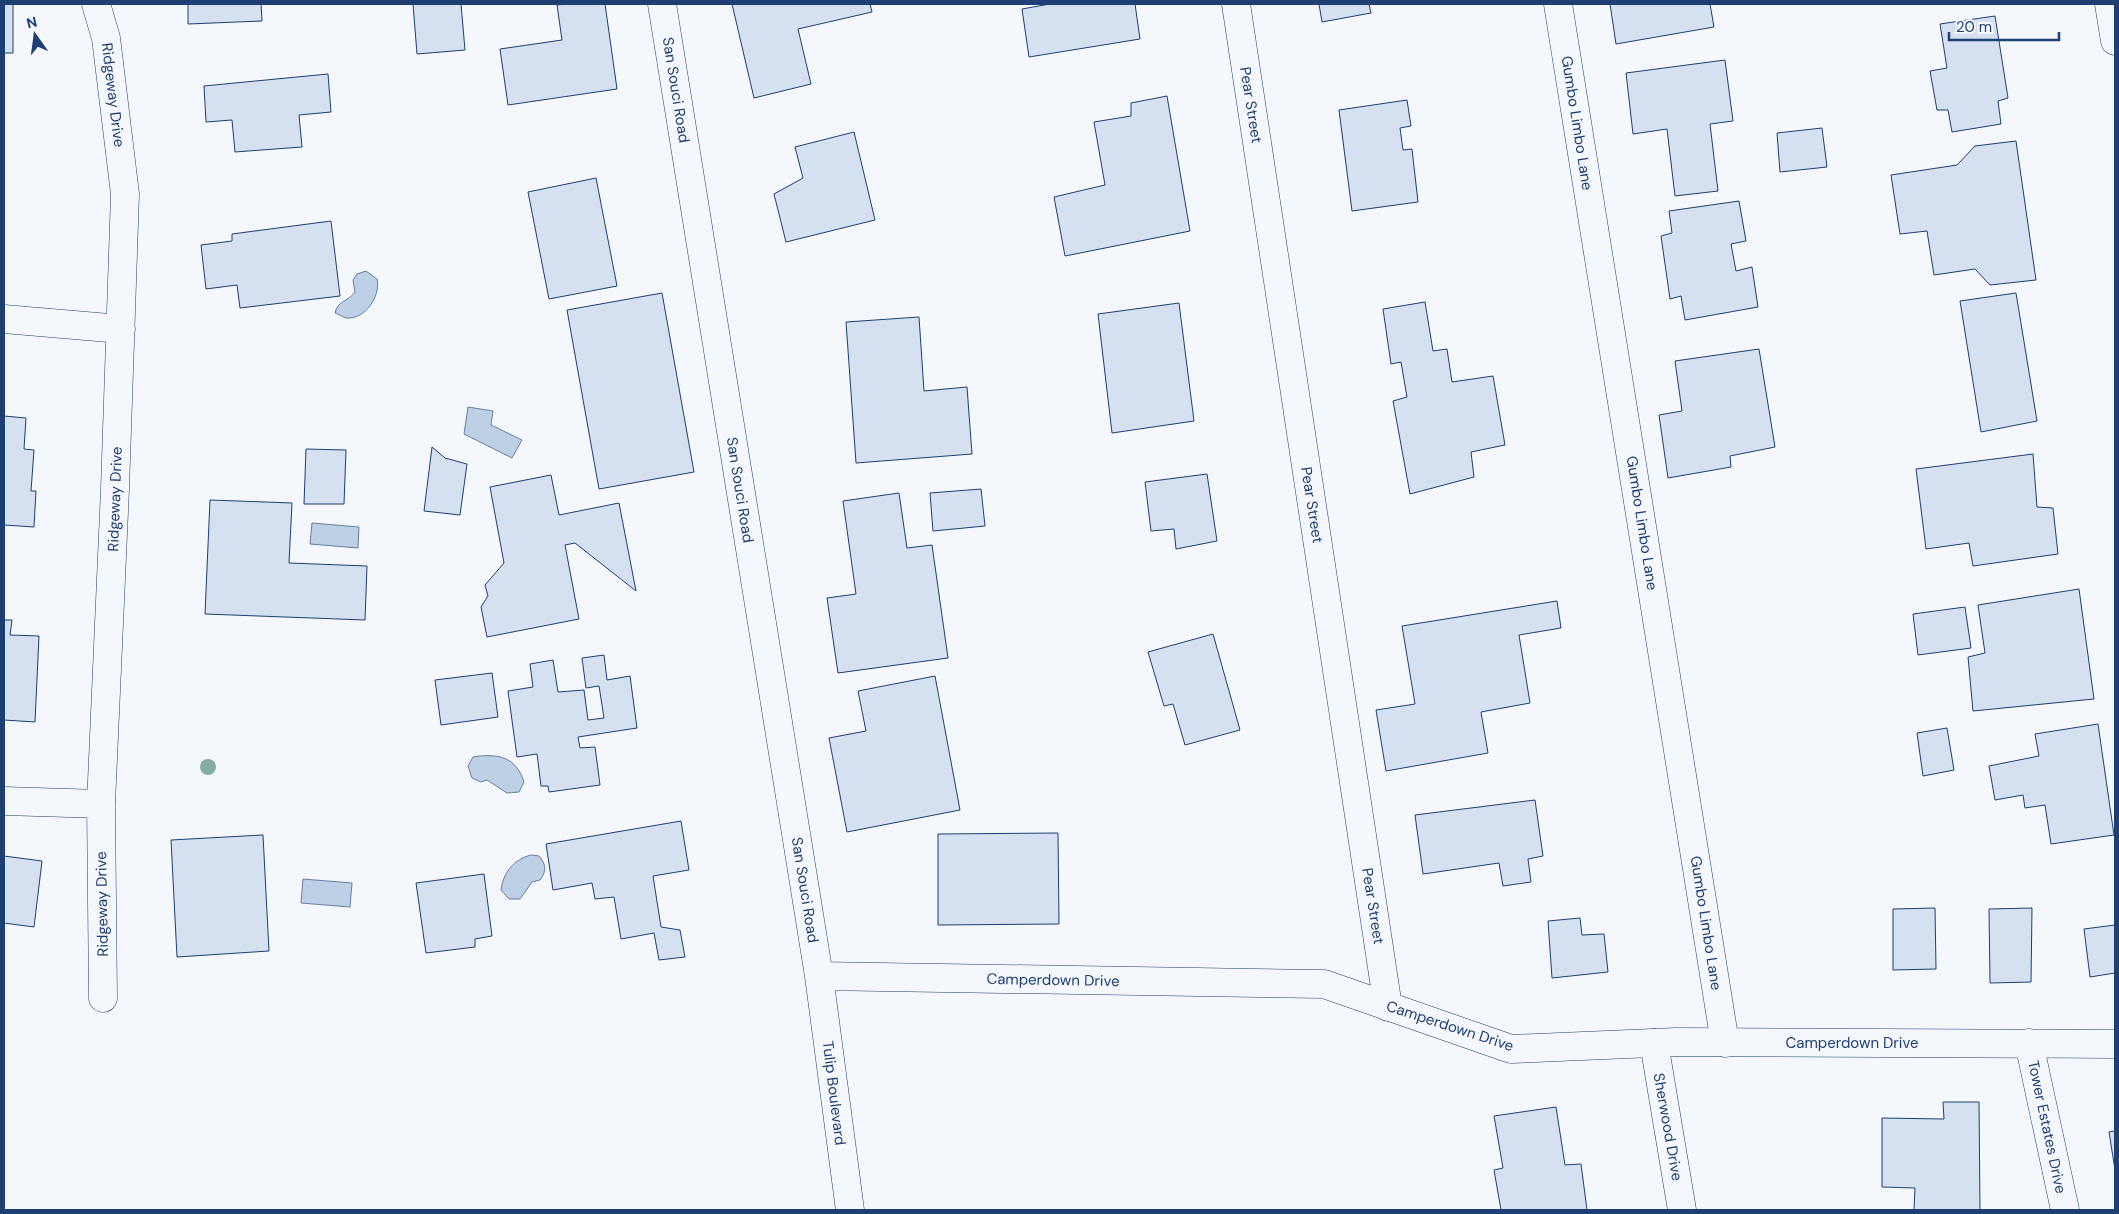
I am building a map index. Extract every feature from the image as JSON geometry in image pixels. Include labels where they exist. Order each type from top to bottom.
[{"type":"street","name":"Ridgeway Drive","points":[[96,4],[106,38],[125,194],[101,804],[103,998]]},
{"type":"street","name":"San Souci Road","points":[[662,4],[819,976]]},
{"type":"street","name":"Pear Street","points":[[1236,4],[1388,1007]]},
{"type":"street","name":"Gumbo Limbo Lane","points":[[1558,4],[1725,1042]]},
{"type":"street","points":[[2109,4],[2115,42]]},
{"type":"street","points":[[4,319],[121,329]]},
{"type":"street","points":[[4,802],[101,804]]},
{"type":"street","name":"Camperdown Drive","points":[[819,976],[1324,984],[1511,1049],[1725,1042],[2115,1044]]},
{"type":"street","name":"Tulip Boulevard","points":[[819,976],[850,1210]]},
{"type":"street","name":"Sherwood Drive","points":[[1654,1043],[1682,1210]]},
{"type":"street","name":"Tower Estates Drive","points":[[2029,1043],[2065,1210]]},
{"type":"water","points":[[366,271],[377,279],[378,286],[377,293],[370,306],[353,318],[346,318],[335,313],[338,306],[355,292],[353,280],[357,274]]},
{"type":"water","points":[[468,407],[493,411],[491,425],[522,440],[512,458],[464,434]]},
{"type":"water","points":[[312,523],[359,527],[358,548],[310,544]]},
{"type":"water","points":[[496,756],[508,760],[517,768],[524,782],[519,792],[507,793],[487,780],[481,782],[472,778],[468,766],[473,757]]},
{"type":"water","points":[[531,855],[539,856],[543,862],[545,871],[542,877],[540,880],[532,882],[520,899],[509,899],[501,890],[504,878],[515,863]]},
{"type":"water","points":[[303,879],[352,883],[350,907],[301,903]]},
{"type":"building","points":[[4,4],[13,4],[13,53],[4,53]]},
{"type":"building","points":[[188,4],[261,4],[262,21],[188,24]]},
{"type":"building","points":[[413,4],[461,4],[465,50],[417,54]]},
{"type":"building","points":[[605,4],[617,89],[508,105],[500,49],[562,40],[557,5]]},
{"type":"building","points":[[732,4],[870,4],[872,12],[798,29],[811,84],[754,98]]},
{"type":"building","points":[[1050,4],[1135,4],[1140,39],[1029,57],[1022,9]]},
{"type":"building","points":[[1319,4],[1369,4],[1371,13],[1322,22]]},
{"type":"building","points":[[1610,4],[1710,4],[1714,27],[1616,44]]},
{"type":"building","points":[[1995,16],[2008,98],[1998,101],[2001,124],[1952,132],[1948,110],[1937,110],[1930,71],[1947,68],[1940,24]]},
{"type":"building","points":[[1725,60],[1733,121],[1710,124],[1718,191],[1675,196],[1667,129],[1633,134],[1626,73]]},
{"type":"building","points":[[328,74],[331,112],[299,115],[302,147],[235,152],[232,120],[206,122],[204,86]]},
{"type":"building","points":[[1167,96],[1190,231],[1065,256],[1054,197],[1105,185],[1094,122],[1131,116],[1131,103]]},
{"type":"building","points":[[1407,100],[1411,126],[1400,128],[1403,150],[1412,149],[1418,202],[1352,211],[1339,110]]},
{"type":"building","points":[[1822,128],[1827,167],[1780,172],[1777,133]]},
{"type":"building","points":[[854,132],[875,220],[786,242],[774,194],[803,178],[795,147]]},
{"type":"building","points":[[2016,141],[2036,280],[1990,285],[1975,269],[1934,275],[1927,231],[1900,234],[1891,175],[1957,165],[1975,146]]},
{"type":"building","points":[[596,178],[617,286],[549,299],[528,192]]},
{"type":"building","points":[[1739,201],[1746,241],[1731,244],[1736,271],[1752,267],[1758,307],[1685,320],[1681,296],[1670,299],[1661,236],[1672,233],[1669,211]]},
{"type":"building","points":[[331,221],[340,296],[240,308],[237,285],[206,289],[201,245],[232,241],[232,234]]},
{"type":"building","points":[[662,293],[694,472],[599,489],[567,310]]},
{"type":"building","points":[[2016,293],[2037,421],[1981,432],[1960,301]]},
{"type":"building","points":[[1425,302],[1433,351],[1447,349],[1452,382],[1493,376],[1505,445],[1471,452],[1474,477],[1410,494],[1393,401],[1407,397],[1401,362],[1391,364],[1383,309]]},
{"type":"building","points":[[1179,303],[1194,421],[1112,433],[1098,314]]},
{"type":"building","points":[[919,317],[924,391],[967,387],[972,454],[856,463],[846,322]]},
{"type":"building","points":[[1759,349],[1775,447],[1730,456],[1731,467],[1668,478],[1659,415],[1682,411],[1675,361]]},
{"type":"building","points":[[4,416],[26,418],[24,449],[34,450],[31,491],[36,491],[34,527],[4,525]]},
{"type":"building","points":[[432,447],[445,458],[467,464],[460,515],[424,511]]},
{"type":"building","points":[[306,449],[346,450],[344,504],[304,504]]},
{"type":"building","points":[[2033,454],[2037,507],[2053,508],[2058,554],[1973,566],[1969,543],[1926,549],[1916,469]]},
{"type":"building","points":[[1207,474],[1217,541],[1176,549],[1174,529],[1151,531],[1145,482]]},
{"type":"building","points":[[551,475],[559,515],[619,503],[636,591],[575,543],[565,545],[579,619],[487,637],[481,607],[488,596],[485,585],[504,563],[490,487]]},
{"type":"building","points":[[981,489],[985,526],[933,531],[930,493]]},
{"type":"building","points":[[899,493],[907,548],[932,545],[948,658],[838,673],[827,598],[856,594],[843,501]]},
{"type":"building","points":[[210,500],[292,503],[289,563],[367,566],[365,620],[205,614]]},
{"type":"building","points":[[2079,589],[2094,699],[1973,711],[1968,657],[1985,653],[1978,605]]},
{"type":"building","points":[[1557,601],[1561,628],[1519,635],[1530,703],[1481,712],[1488,753],[1386,771],[1376,710],[1415,704],[1402,626]]},
{"type":"building","points":[[1965,607],[1971,648],[1918,655],[1913,614]]},
{"type":"building","points":[[4,620],[12,620],[10,635],[39,636],[35,722],[4,720]]},
{"type":"building","points":[[1213,634],[1240,730],[1185,745],[1173,704],[1164,706],[1148,652]]},
{"type":"building","points":[[604,655],[607,680],[630,676],[637,728],[578,737],[580,748],[595,747],[600,785],[549,792],[548,786],[541,786],[537,754],[517,757],[508,691],[533,687],[530,664],[553,660],[558,692],[584,690],[588,720],[604,718],[599,686],[586,688],[582,658]]},
{"type":"building","points":[[492,673],[498,717],[441,725],[435,680]]},
{"type":"building","points":[[935,676],[960,810],[847,832],[829,738],[866,731],[858,691]]},
{"type":"building","points":[[2098,724],[2114,835],[2051,844],[2045,805],[2025,808],[2023,795],[1995,800],[1989,766],[2039,756],[2035,734]]},
{"type":"building","points":[[1947,728],[1954,770],[1923,776],[1917,733]]},
{"type":"building","points":[[1535,800],[1543,856],[1528,859],[1531,882],[1503,886],[1499,863],[1423,874],[1415,815]]},
{"type":"building","points":[[681,821],[689,870],[653,876],[661,927],[680,930],[685,957],[659,960],[654,933],[621,939],[614,897],[595,899],[592,883],[553,890],[546,844]]},
{"type":"building","points":[[1058,833],[1059,924],[938,925],[938,834]]},
{"type":"building","points":[[263,835],[269,951],[177,957],[171,840]]},
{"type":"building","points":[[4,856],[42,861],[34,927],[4,923]]},
{"type":"building","points":[[484,874],[492,936],[475,939],[475,947],[426,953],[416,883]]},
{"type":"building","points":[[1935,908],[1936,969],[1893,970],[1893,909]]},
{"type":"building","points":[[2032,908],[2031,982],[1990,983],[1989,909]]},
{"type":"building","points":[[1580,918],[1582,935],[1604,934],[1608,972],[1552,978],[1548,921]]},
{"type":"building","points":[[2115,925],[2115,973],[2090,977],[2084,929]]},
{"type":"building","points":[[1943,1102],[1979,1102],[1980,1210],[1914,1210],[1915,1188],[1882,1187],[1882,1118],[1944,1119]]},
{"type":"building","points":[[1556,1107],[1565,1165],[1581,1164],[1587,1210],[1501,1210],[1494,1170],[1503,1168],[1494,1116]]},
{"type":"building","points":[[2115,1131],[2115,1170],[2109,1132]]}]
